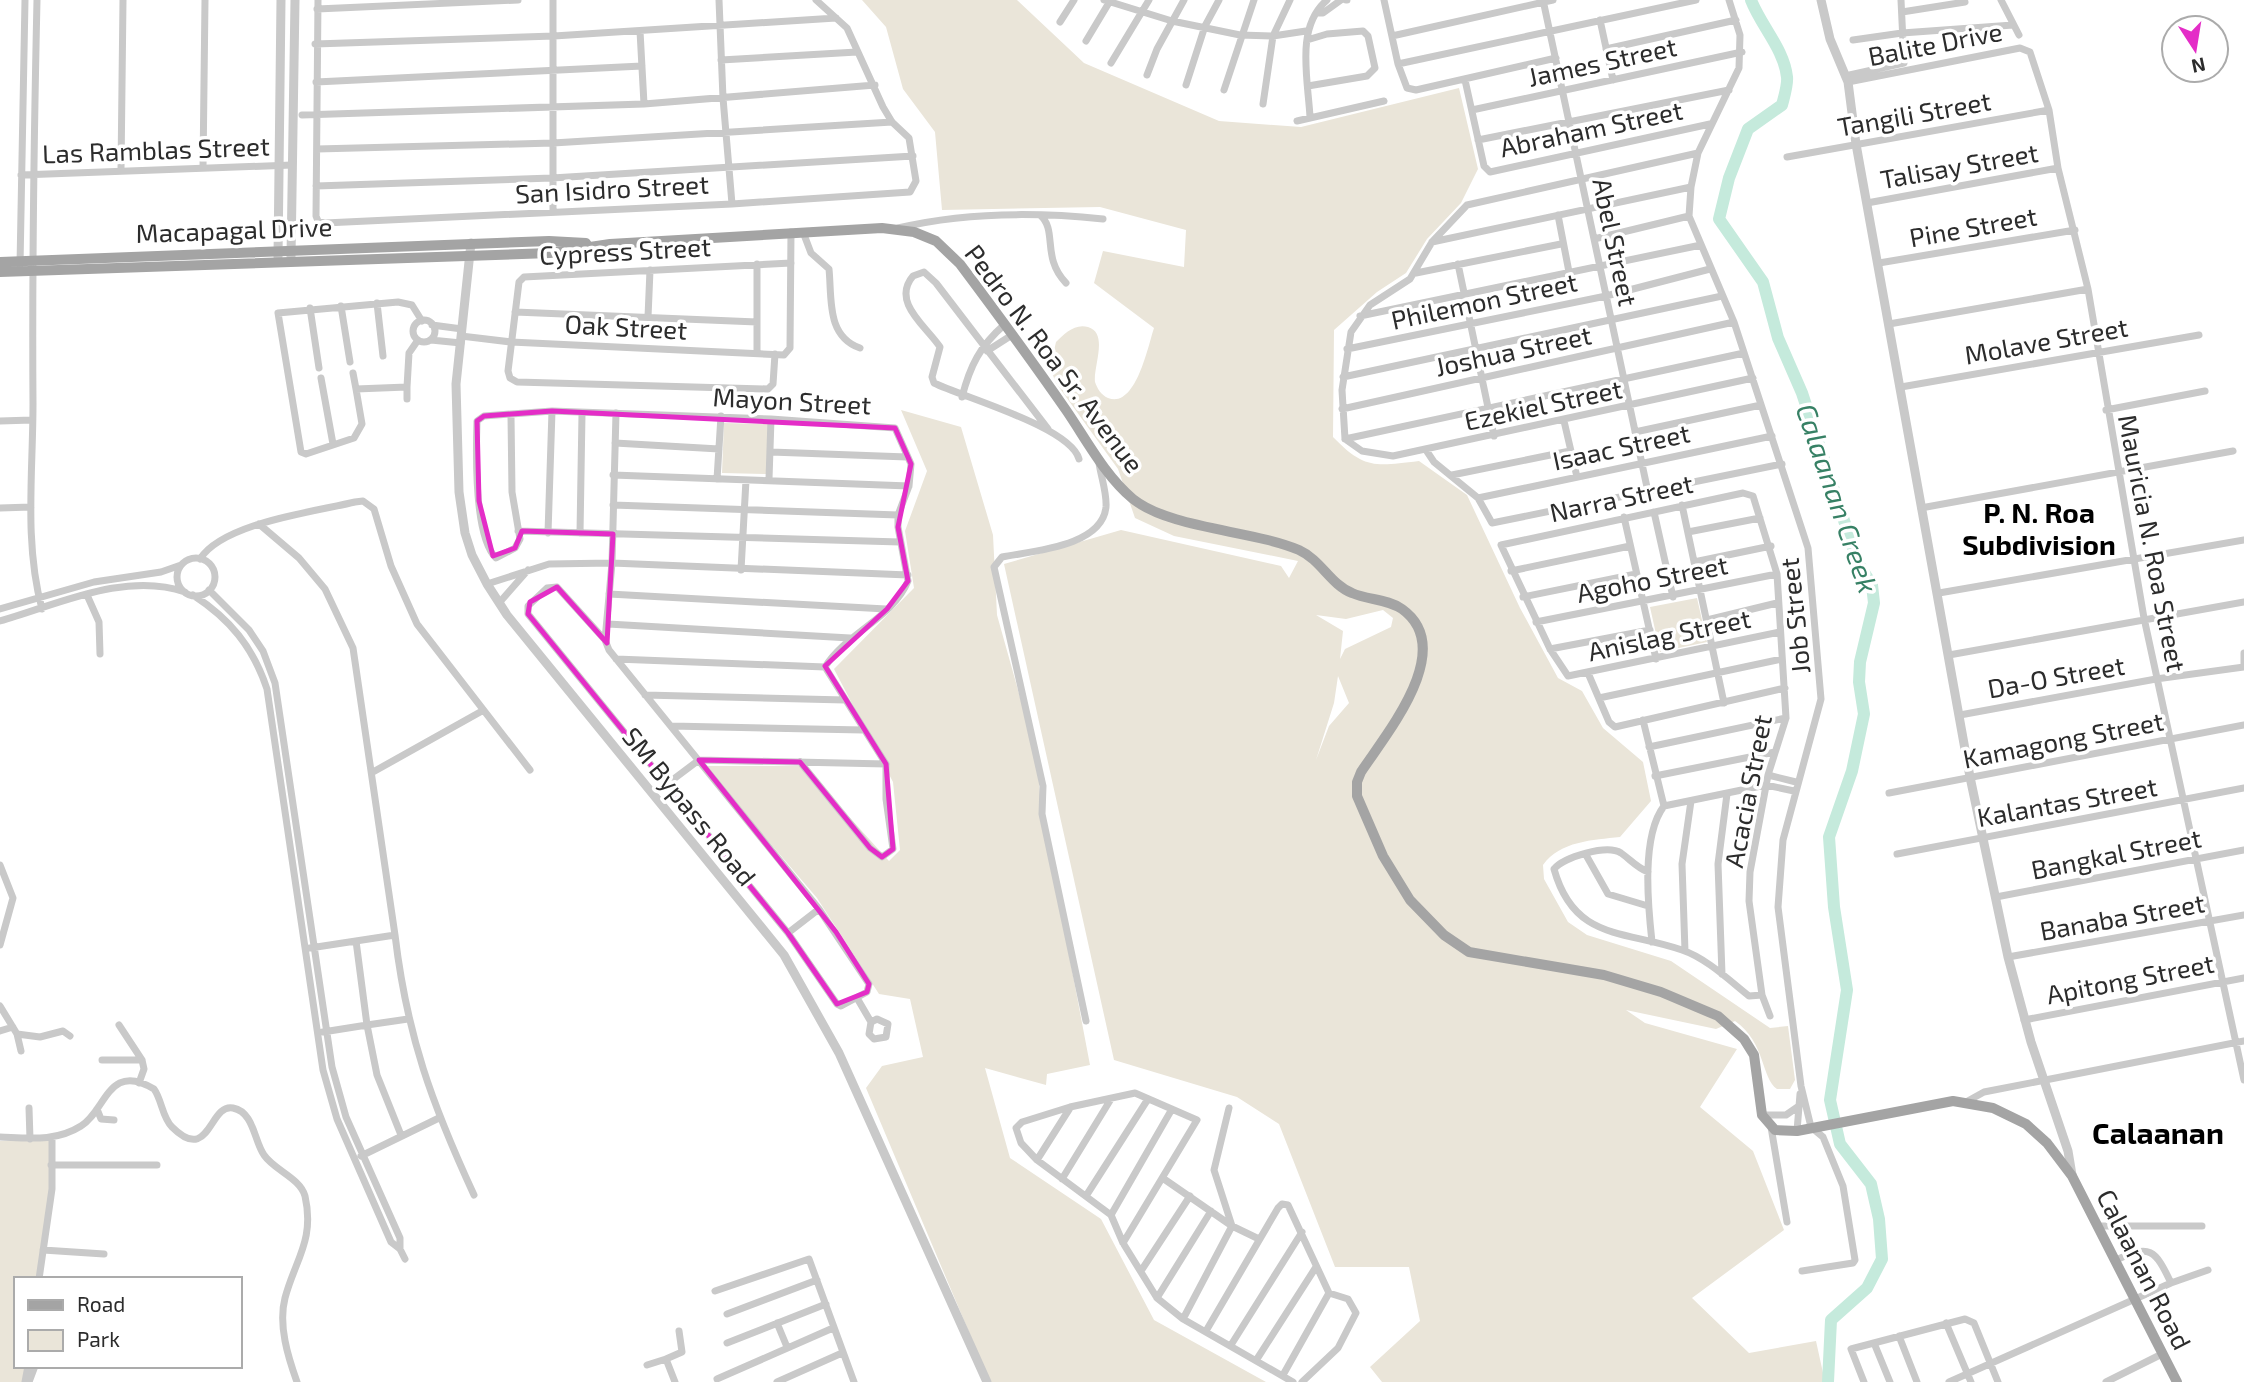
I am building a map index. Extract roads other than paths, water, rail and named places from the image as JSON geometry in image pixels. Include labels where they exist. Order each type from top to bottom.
[{"type":"main road","name":"Pedro N. Roa Sr. Avenue","points":[[470,256],[550,253],[610,244],[894,229],[924,235],[948,251],[1123,489],[1150,508],[1298,550],[1318,562],[1348,592],[1388,602],[1407,613],[1421,640],[1422,669],[1405,703],[1362,772],[1356,788],[1383,856],[1410,900],[1437,930],[1469,952],[1604,975],[1661,992],[1718,1016],[1744,1039],[1754,1055],[1762,1115],[1771,1127]]},
{"type":"main road","name":"Pedro N. Roa Sr. Avenue","points":[[471,243],[550,241],[610,244]]},
{"type":"main road","name":"Macapagal Drive","points":[[0,272],[26,266],[291,248],[471,243]]},
{"type":"main road","name":"Macapagal Drive","points":[[0,262],[26,266],[278,263],[470,256]]},
{"type":"main road","points":[[1771,1127],[1780,1131],[1797,1131],[1927,1104],[1966,1102],[1993,1108],[2026,1124],[2047,1143],[2072,1176]]},
{"type":"main road","name":"Calaanan Road","points":[[2072,1176],[2177,1382]]},
{"type":"street","points":[[25,0],[21,175],[32,421],[32,566],[42,609]]},
{"type":"street","points":[[26,266],[33,174],[37,0]]},
{"type":"street","points":[[121,170],[123,0]]},
{"type":"street","points":[[203,168],[205,0]]},
{"type":"street","points":[[278,263],[281,0]]},
{"type":"street","points":[[291,262],[295,0]]},
{"type":"street","points":[[318,0],[316,186],[552,178],[913,156],[909,138],[892,122],[850,34],[816,0]]},
{"type":"street","points":[[317,9],[518,0]]},
{"type":"street","points":[[553,0],[553,212]]},
{"type":"street","points":[[719,0],[723,98],[732,204]]},
{"type":"street","points":[[1060,22],[1074,0]]},
{"type":"street","points":[[1111,63],[1149,0]]},
{"type":"street","points":[[1147,75],[1184,0]]},
{"type":"street","points":[[1186,85],[1205,26],[1219,0]]},
{"type":"street","points":[[1224,90],[1240,35],[1254,0]]},
{"type":"street","points":[[1263,104],[1273,36],[1290,0]]},
{"type":"street","points":[[1310,117],[1306,36],[1318,7],[1327,0]]},
{"type":"street","points":[[1317,13],[1323,13],[1341,0]]},
{"type":"street","points":[[1384,0],[1398,64],[1407,88],[1416,90],[1556,58]]},
{"type":"street","points":[[1392,36],[1553,0]]},
{"type":"street","points":[[1398,64],[1696,0]]},
{"type":"street","name":"Job Street","points":[[1729,0],[1742,52],[1739,68],[1698,153],[1691,187],[1689,216],[1734,322],[1808,548],[1822,686],[1796,782],[1780,860],[1778,894],[1801,1086],[1797,1131]]},
{"type":"street","points":[[1821,0],[1830,39],[1847,79],[1856,144],[1921,508],[1939,593],[1970,777],[2008,957],[2024,1020],[2068,1151],[2072,1176]]},
{"type":"street","points":[[1847,79],[1904,62],[1901,0]]},
{"type":"street","points":[[2001,0],[2019,35]]},
{"type":"street","points":[[1086,41],[1108,1],[1172,21],[1240,35],[1306,36],[1363,31],[1368,36],[1375,68],[1367,76],[1308,86]]},
{"type":"street","name":"Abel Street","points":[[1544,1],[1648,492]]},
{"type":"street","points":[[1902,12],[1965,4]]},
{"type":"street","points":[[316,44],[554,36],[836,18]]},
{"type":"street","points":[[1600,20],[1614,80]]},
{"type":"street","points":[[1606,48],[1736,20]]},
{"type":"street","points":[[1853,40],[1902,33],[2013,25]]},
{"type":"street","points":[[640,31],[644,104]]},
{"type":"street","name":"Balite Drive","points":[[1847,79],[2020,48],[2030,52]]},
{"type":"street","points":[[721,60],[857,52]]},
{"type":"street","name":"James Street","points":[[1472,110],[1742,52]]},
{"type":"street","name":"Mauricia N. Roa Street","points":[[2030,52],[2049,110],[2058,168],[2088,289],[2106,410],[2144,618],[2244,1080]]},
{"type":"street","points":[[281,57],[295,57]]},
{"type":"street","points":[[316,82],[642,65]]},
{"type":"street","points":[[1465,79],[1478,140],[1729,90]]},
{"type":"street","points":[[302,115],[644,104],[875,85]]},
{"type":"street","points":[[1297,121],[1384,101]]},
{"type":"street","name":"Tangili Street","points":[[1787,157],[2049,110]]},
{"type":"street","points":[[317,149],[553,143],[892,122]]},
{"type":"street","name":"Abraham Street","points":[[1478,140],[1484,166],[1490,172],[1576,151],[1710,124]]},
{"type":"street","points":[[1416,273],[1432,243],[1467,205],[1698,153]]},
{"type":"street","name":"San Isidro Street","points":[[316,186],[317,219],[325,223],[732,204],[910,192],[916,184],[913,156]]},
{"type":"street","name":"Las Ramblas Street","points":[[21,175],[292,165]]},
{"type":"street","name":"Talisay Street","points":[[1867,203],[2058,168]]},
{"type":"street","points":[[1432,243],[1691,187]]},
{"type":"street","points":[[1040,214],[1048,224],[1052,265],[1066,283]]},
{"type":"street","points":[[894,229],[983,215],[1040,214],[1103,219]]},
{"type":"street","points":[[1558,215],[1561,244],[1569,272]]},
{"type":"street","points":[[1594,239],[1689,216]]},
{"type":"street","name":"Pine Street","points":[[1879,263],[2074,230]]},
{"type":"street","points":[[803,232],[811,253],[829,269],[832,314],[842,338],[860,348]]},
{"type":"street","points":[[791,233],[791,262]]},
{"type":"street","name":"SM Bypass Road","points":[[471,243],[456,401],[461,513],[472,555],[499,603],[784,956],[799,979],[839,1053],[987,1382]]},
{"type":"street","points":[[1561,244],[1416,273],[1370,305],[1351,332],[1347,349],[1342,409],[1345,439],[1744,353]]},
{"type":"street","points":[[1360,316],[1701,245]]},
{"type":"street","name":"Cypress Street","points":[[775,354],[773,384],[768,389],[517,382],[510,378],[511,342],[519,282],[524,277],[791,262]]},
{"type":"street","name":"Oak Street","points":[[461,336],[511,342],[775,354],[788,352],[791,262]]},
{"type":"street","points":[[757,264],[757,353]]},
{"type":"street","points":[[1458,264],[1473,324],[1494,436]]},
{"type":"street","name":"Philemon Street","points":[[1347,349],[1606,296],[1710,269]]},
{"type":"street","points":[[648,317],[650,270]]},
{"type":"street","points":[[1048,429],[984,343],[928,275],[917,273],[908,281],[905,290],[907,304],[940,347],[932,380],[962,397],[1048,429],[1074,448],[1079,459]]},
{"type":"street","points":[[1889,324],[2088,289]]},
{"type":"street","points":[[1343,377],[1722,296]]},
{"type":"street","points":[[354,373],[360,429],[354,438],[306,454],[301,452],[278,313],[377,303],[412,305],[422,321],[461,336]]},
{"type":"street","points":[[377,303],[383,356]]},
{"type":"street","points":[[341,306],[350,362]]},
{"type":"street","points":[[310,308],[319,368]]},
{"type":"street","points":[[515,312],[757,322]]},
{"type":"street","points":[[418,340],[413,329],[422,321]]},
{"type":"street","name":"Joshua Street","points":[[1342,409],[1734,322]]},
{"type":"street","points":[[431,340],[435,332],[432,325]]},
{"type":"street","points":[[962,397],[969,371],[984,343],[1004,325]]},
{"type":"street","points":[[980,351],[990,351],[1012,335]]},
{"type":"street","name":"Molave Street","points":[[1901,387],[2199,335]]},
{"type":"street","points":[[418,340],[461,336]]},
{"type":"street","points":[[407,399],[409,353],[418,340]]},
{"type":"street","points":[[321,378],[333,444]]},
{"type":"street","name":"Ezekiel Street","points":[[1345,439],[1373,455],[1393,456],[1630,407],[1752,378]]},
{"type":"street","points":[[356,389],[407,387]]},
{"type":"street","points":[[2106,410],[2205,391]]},
{"type":"street","points":[[1635,432],[1761,405]]},
{"type":"street","points":[[548,533],[552,411]]},
{"type":"street","name":"Mayon Street","points":[[519,531],[519,544],[496,558],[489,550],[479,501],[477,421],[484,416],[552,411],[582,414],[721,416],[891,427],[897,432],[911,464],[909,486],[898,515],[900,542],[908,575]]},
{"type":"street","points":[[605,640],[612,562],[616,413]]},
{"type":"street","points":[[580,533],[582,414]]},
{"type":"street","points":[[511,416],[512,492],[519,531],[900,542]]},
{"type":"street","points":[[717,479],[721,416]]},
{"type":"street","points":[[769,480],[771,419]]},
{"type":"street","points":[[0,421],[32,421]]},
{"type":"street","points":[[1564,421],[1577,477]]},
{"type":"street","name":"Isaac Street","points":[[1478,498],[1772,436]]},
{"type":"street","points":[[615,443],[719,449]]},
{"type":"street","points":[[1426,450],[1430,458],[1478,498],[1489,521],[1496,523],[1782,464]]},
{"type":"street","points":[[1452,475],[1570,451]]},
{"type":"street","points":[[771,452],[907,457]]},
{"type":"street","points":[[1921,508],[2233,452]]},
{"type":"street","points":[[1086,1021],[1042,814],[1043,786],[994,567],[1002,557],[1075,542],[1089,534],[1102,519],[1106,505],[1097,456]]},
{"type":"street","points":[[613,475],[909,486]]},
{"type":"street","points":[[741,570],[746,480]]},
{"type":"street","name":"Narra Street","points":[[1511,571],[1500,545],[1624,517],[1751,493]]},
{"type":"street","name":"Acacia Street","points":[[1751,493],[1777,574],[1785,688],[1786,718],[1768,775],[1750,872],[1749,901],[1762,995],[1770,1016]]},
{"type":"street","points":[[200,559],[207,549],[223,537],[259,524],[355,502],[369,504],[374,509],[391,566],[417,624],[530,771]]},
{"type":"street","points":[[613,505],[898,515]]},
{"type":"street","points":[[1682,505],[1724,703]]},
{"type":"street","points":[[0,508],[31,507]]},
{"type":"street","points":[[1654,512],[1673,597]]},
{"type":"street","points":[[1624,517],[1656,659]]},
{"type":"street","points":[[1688,532],[1760,517]]},
{"type":"street","points":[[259,524],[299,558],[326,589],[353,648],[408,1018],[422,1071],[439,1118],[474,1195]]},
{"type":"street","points":[[1939,593],[2244,540]]},
{"type":"street","points":[[1630,546],[1511,571],[1550,649],[1650,630]]},
{"type":"street","points":[[1694,562],[1770,547]]},
{"type":"street","points":[[0,609],[94,582],[161,572],[192,558],[200,559],[211,566],[214,574],[209,590]]},
{"type":"street","points":[[486,584],[549,564],[612,562],[741,570],[908,575],[904,590],[887,609],[850,638],[825,667]]},
{"type":"street","points":[[181,565],[177,577],[189,594],[241,636],[261,669],[267,689],[304,948],[334,1096],[354,1159],[391,1242],[400,1249],[405,1259]]},
{"type":"street","points":[[499,603],[528,570]]},
{"type":"street","points":[[1523,597],[1636,574]]},
{"type":"street","name":"Agoho Street","points":[[1536,622],[1643,603],[1777,574]]},
{"type":"street","points":[[0,621],[115,588],[156,585],[189,594],[209,590]]},
{"type":"street","points":[[557,587],[605,640],[616,659],[819,909],[869,984],[867,992],[839,1006],[788,933],[533,620],[527,606],[547,588],[557,587]]},
{"type":"street","points":[[209,590],[249,630],[263,651],[275,683],[313,947],[321,1032]]},
{"type":"street","points":[[609,594],[887,609]]},
{"type":"street","points":[[87,595],[99,622],[100,654]]},
{"type":"street","points":[[1950,655],[2244,602]]},
{"type":"street","points":[[1707,620],[1777,603]]},
{"type":"street","points":[[608,624],[850,638]]},
{"type":"street","name":"Anislag Street","points":[[1550,649],[1566,676],[1780,632]]},
{"type":"street","points":[[2244,653],[2244,667]]},
{"type":"street","points":[[616,659],[825,667]]},
{"type":"street","points":[[1599,698],[1782,659]]},
{"type":"street","points":[[800,762],[853,829],[882,857],[893,849],[886,799],[886,764],[825,667]]},
{"type":"street","name":"Da-O Street","points":[[1959,715],[2157,679],[2244,667]]},
{"type":"street","points":[[1588,673],[1613,726],[1785,688]]},
{"type":"street","points":[[645,695],[845,699]]},
{"type":"street","points":[[373,772],[482,711]]},
{"type":"street","points":[[1649,747],[1786,718]]},
{"type":"street","points":[[1643,720],[1664,806]]},
{"type":"street","name":"Kamagong Street","points":[[1889,793],[2244,725]]},
{"type":"street","points":[[671,726],[863,730]]},
{"type":"street","points":[[1655,776],[1776,751]]},
{"type":"street","points":[[667,784],[699,760],[886,764]]},
{"type":"street","points":[[1768,775],[1796,782]]},
{"type":"street","points":[[1652,942],[1648,872],[1656,819],[1664,806],[1766,785],[1794,792]]},
{"type":"street","name":"Kalantas Street","points":[[1898,854],[2183,802],[2244,788]]},
{"type":"street","points":[[1722,974],[1718,864],[1727,794]]},
{"type":"street","points":[[1685,951],[1682,864],[1691,801]]},
{"type":"street","name":"Bangkal Street","points":[[1996,897],[2244,850]]},
{"type":"street","points":[[1648,872],[1635,867],[1619,852],[1586,855],[1561,863],[1554,869],[1571,903],[1592,926],[1685,951],[1722,974],[1749,996],[1762,995]]},
{"type":"street","points":[[1586,855],[1608,894],[1648,906]]},
{"type":"street","points":[[0,865],[13,898],[0,945]]},
{"type":"street","points":[[788,933],[819,909]]},
{"type":"street","name":"Banaba Street","points":[[2008,957],[2244,915]]},
{"type":"street","points":[[304,948],[395,935]]},
{"type":"street","points":[[356,941],[367,1025],[377,1075],[401,1135]]},
{"type":"street","name":"Apitong Street","points":[[2024,1020],[2244,978]]},
{"type":"street","points":[[857,998],[871,1022]]},
{"type":"street","points":[[0,1006],[15,1030],[22,1051]]},
{"type":"street","points":[[321,1032],[408,1018]]},
{"type":"street","points":[[119,1026],[142,1060],[144,1069],[139,1083]]},
{"type":"street","points":[[0,1031],[15,1030],[40,1037],[63,1031],[71,1036]]},
{"type":"street","points":[[1966,1102],[1984,1092],[2244,1041]]},
{"type":"street","points":[[102,1060],[142,1060]]},
{"type":"street","points":[[0,1137],[52,1138],[83,1125],[110,1089],[125,1083],[139,1083],[154,1088],[171,1126],[188,1137],[198,1138],[205,1135],[220,1111],[230,1107],[241,1111],[248,1119],[266,1158],[303,1190],[307,1213],[306,1243],[284,1310],[287,1347],[297,1382]]},
{"type":"street","name":"Job Street","points":[[1801,1086],[1816,1127]]},
{"type":"street","points":[[1123,1243],[1196,1125],[1194,1118],[1135,1093],[1070,1107],[1022,1122],[1016,1128],[1017,1137],[1037,1160],[1111,1215],[1123,1243],[1157,1298],[1183,1319],[1293,1382]]},
{"type":"street","points":[[334,1096],[400,1238],[400,1249]]},
{"type":"street","points":[[1062,1179],[1111,1099]]},
{"type":"street","points":[[1086,1196],[1147,1099]]},
{"type":"street","points":[[1762,1115],[1786,1115],[1799,1106]]},
{"type":"street","points":[[1037,1160],[1070,1107]]},
{"type":"street","points":[[29,1108],[30,1139]]},
{"type":"street","points":[[1183,1319],[1232,1226],[1214,1170],[1229,1108]]},
{"type":"street","points":[[97,1109],[101,1119],[114,1120]]},
{"type":"street","points":[[1111,1215],[1172,1109]]},
{"type":"street","points":[[354,1159],[439,1118]]},
{"type":"street","points":[[1771,1127],[1787,1222]]},
{"type":"street","points":[[1802,1271],[1853,1263],[1855,1260],[1843,1186],[1816,1127]]},
{"type":"street","points":[[39,1277],[52,1189],[52,1138]]},
{"type":"street","points":[[51,1165],[157,1166]]},
{"type":"street","points":[[1164,1179],[1232,1226],[1259,1239]]},
{"type":"street","points":[[1141,1271],[1190,1196]]},
{"type":"street","points":[[1206,1331],[1259,1239],[1282,1204],[1288,1205],[1329,1293],[1348,1299],[1356,1313],[1338,1348],[1301,1382]]},
{"type":"street","points":[[1157,1298],[1211,1211]]},
{"type":"street","points":[[2099,1226],[2202,1226]]},
{"type":"street","points":[[1231,1345],[1301,1232]]},
{"type":"street","points":[[43,1250],[104,1254]]},
{"type":"street","points":[[2116,1260],[2139,1250],[2147,1250],[2158,1258],[2171,1283]]},
{"type":"street","points":[[715,1292],[806,1258],[810,1261],[817,1280],[851,1381]]},
{"type":"street","points":[[1257,1359],[1316,1267]]},
{"type":"street","points":[[1949,1382],[1969,1378],[1990,1363],[2135,1298],[2208,1270]]},
{"type":"street","points":[[727,1314],[817,1280]]},
{"type":"street","points":[[1283,1375],[1329,1293]]},
{"type":"street","points":[[727,1343],[825,1304]]},
{"type":"street","points":[[1864,1382],[1851,1349],[1965,1318],[1972,1321],[1998,1382]]},
{"type":"street","points":[[777,1323],[787,1347]]},
{"type":"street","points":[[1946,1323],[1969,1378]]},
{"type":"street","points":[[717,1379],[833,1328]]},
{"type":"street","points":[[647,1365],[682,1352],[679,1331]]},
{"type":"street","points":[[1899,1336],[1917,1382]]},
{"type":"street","points":[[1874,1343],[1890,1382]]},
{"type":"street","points":[[776,1382],[842,1353]]},
{"type":"street","points":[[2106,1382],[2162,1354]]},
{"type":"street","points":[[666,1359],[675,1382]]},
{"type":"waterway","name":"Calaanan Creek","points":[[1751,0],[1782,57],[1787,84],[1782,105],[1748,129],[1729,178],[1719,219],[1763,282],[1778,338],[1802,393],[1858,563],[1872,585],[1874,603],[1860,662],[1859,682],[1864,714],[1852,771],[1829,837],[1834,907],[1847,990],[1830,1100],[1840,1144],[1871,1184],[1879,1219],[1882,1259],[1867,1288],[1831,1320],[1828,1382]]},
{"type":"district","name":"P. N. Roa Subdivision","points":[[2039,528]]},
{"type":"district","name":"Calaanan","points":[[2158,1132]]}]
